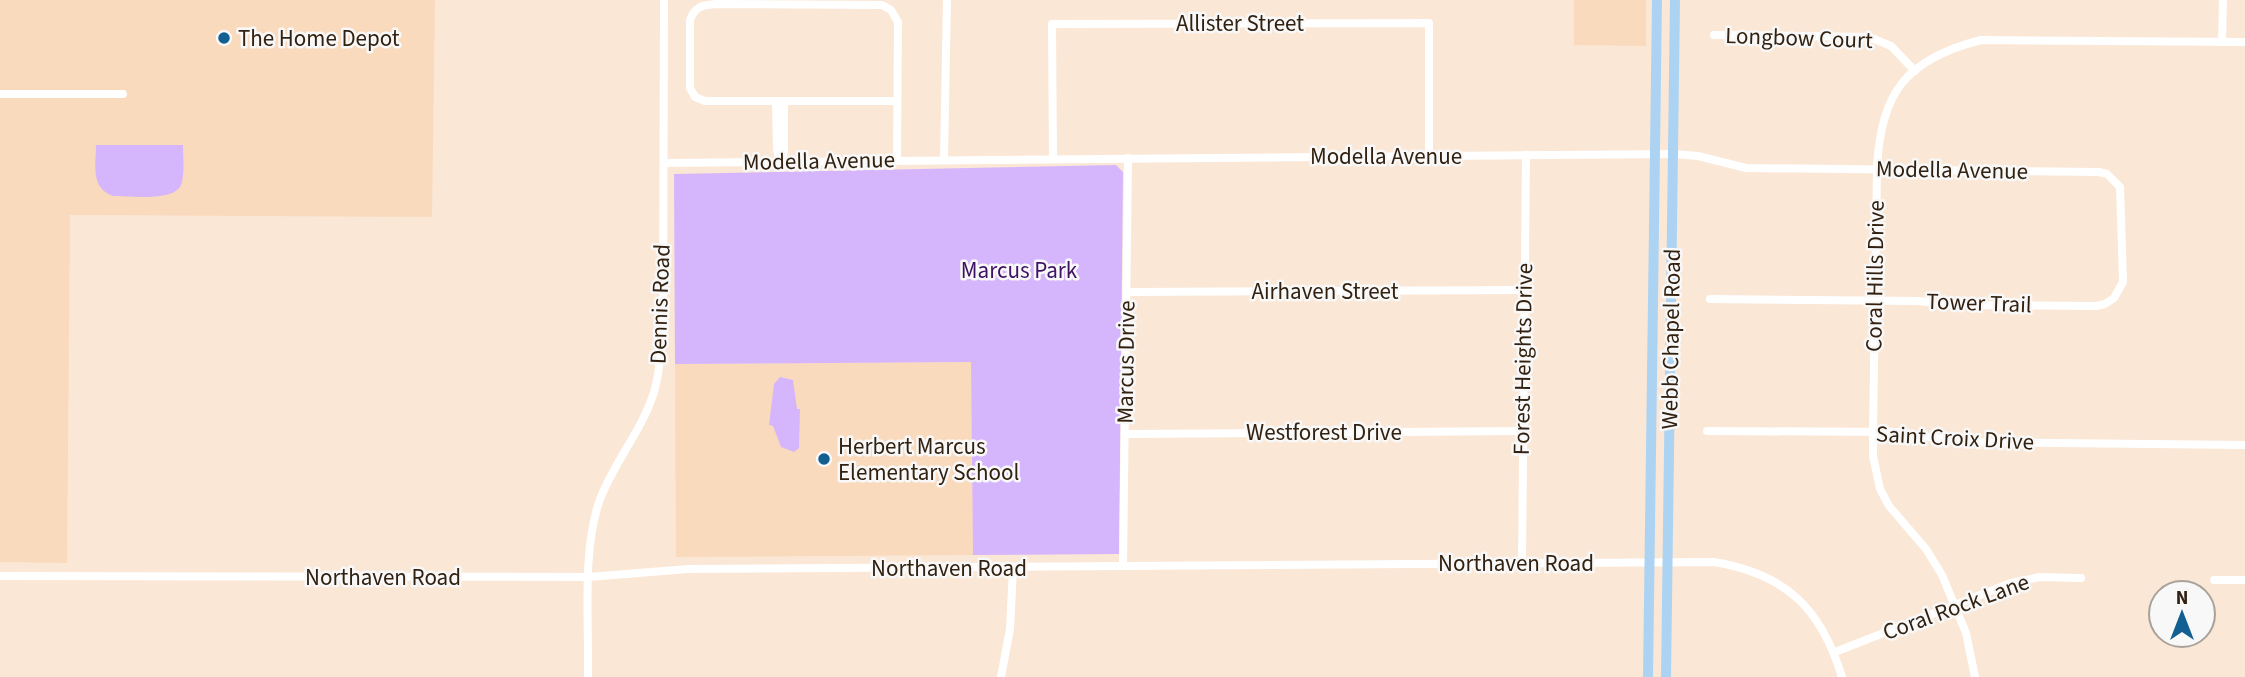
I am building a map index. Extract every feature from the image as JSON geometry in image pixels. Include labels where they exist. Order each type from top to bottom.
[{"type":"main road","name":"Webb Chapel Road","points":[[1648,677],[1657,0]]},
{"type":"main road","name":"Webb Chapel Road","points":[[1666,677],[1675,0]]},
{"type":"street","name":"Dennis Road","points":[[588,677],[590,547],[599,502],[620,455],[643,417],[654,392],[661,358],[664,0]]},
{"type":"street","points":[[944,160],[947,0]]},
{"type":"street","points":[[2222,42],[2223,0]]},
{"type":"street","points":[[896,101],[699,99],[690,89],[690,20],[697,8],[717,4],[877,5],[891,10],[898,22],[897,160]]},
{"type":"street","name":"Allister Street","points":[[1052,159],[1052,24],[1429,23],[1430,156]]},
{"type":"street","name":"Longbow Court","points":[[1714,35],[1869,37],[1891,46],[1915,71]]},
{"type":"street","name":"Coral Hills Drive","points":[[1975,677],[1966,634],[1942,575],[1926,550],[1889,506],[1875,470],[1874,300],[1877,169],[1878,139],[1884,114],[1902,83],[1915,71],[1951,48],[1981,40],[2245,42]]},
{"type":"street","points":[[0,94],[123,94]]},
{"type":"street","points":[[780,101],[776,151],[781,162]]},
{"type":"street","name":"Modella Avenue","points":[[663,163],[1673,154],[1698,156],[1746,168],[2107,174]]},
{"type":"street","name":"Forest Heights Drive","points":[[1522,562],[1526,156]]},
{"type":"street","name":"Marcus Drive","points":[[1123,566],[1128,158]]},
{"type":"street","name":"Tower Trail","points":[[1710,299],[1874,300],[1956,305],[2105,304],[2114,298],[2123,282],[2120,187],[2107,174]]},
{"type":"street","name":"Airhaven Street","points":[[1127,292],[1524,290]]},
{"type":"street","name":"Saint Croix Drive","points":[[1707,430],[1916,433],[1961,442],[2245,445]]},
{"type":"street","name":"Westforest Drive","points":[[1126,434],[1522,431]]},
{"type":"street","name":"Northaven Road","points":[[0,576],[590,577],[688,569],[1714,562],[1761,574],[1799,600],[1817,619],[1835,652],[1842,677]]},
{"type":"street","points":[[1001,677],[1010,629],[1013,568]]},
{"type":"street","name":"Coral Rock Lane","points":[[1835,652],[2011,583],[2040,578],[2081,578]]},
{"type":"street","points":[[2217,580],[2245,580]]},
{"type":"shaded area","points":[[0,0],[435,0],[432,217],[70,215],[67,563],[0,562]]},
{"type":"shaded area","points":[[1574,0],[1646,0],[1646,46],[1574,45]]},
{"type":"shaded area","name":"Herbert Marcus Elementary School","points":[[972,362],[973,555],[676,557],[675,364]]},
{"type":"green space","points":[[96,145],[183,145],[181,185],[170,194],[161,196],[113,196],[101,187],[96,175]]},
{"type":"green space","name":"Marcus Park","points":[[1116,165],[1123,172],[1119,554],[973,555],[971,362],[675,364],[674,174]]},
{"type":"green space","points":[[780,377],[793,380],[797,409],[800,409],[799,448],[794,452],[781,447],[773,426],[769,425],[774,384]]},
{"type":"place","name":"The Home Depot","points":[[224,38]]},
{"type":"place","name":"Herbert Marcus Elementary School","points":[[824,459]]}]
